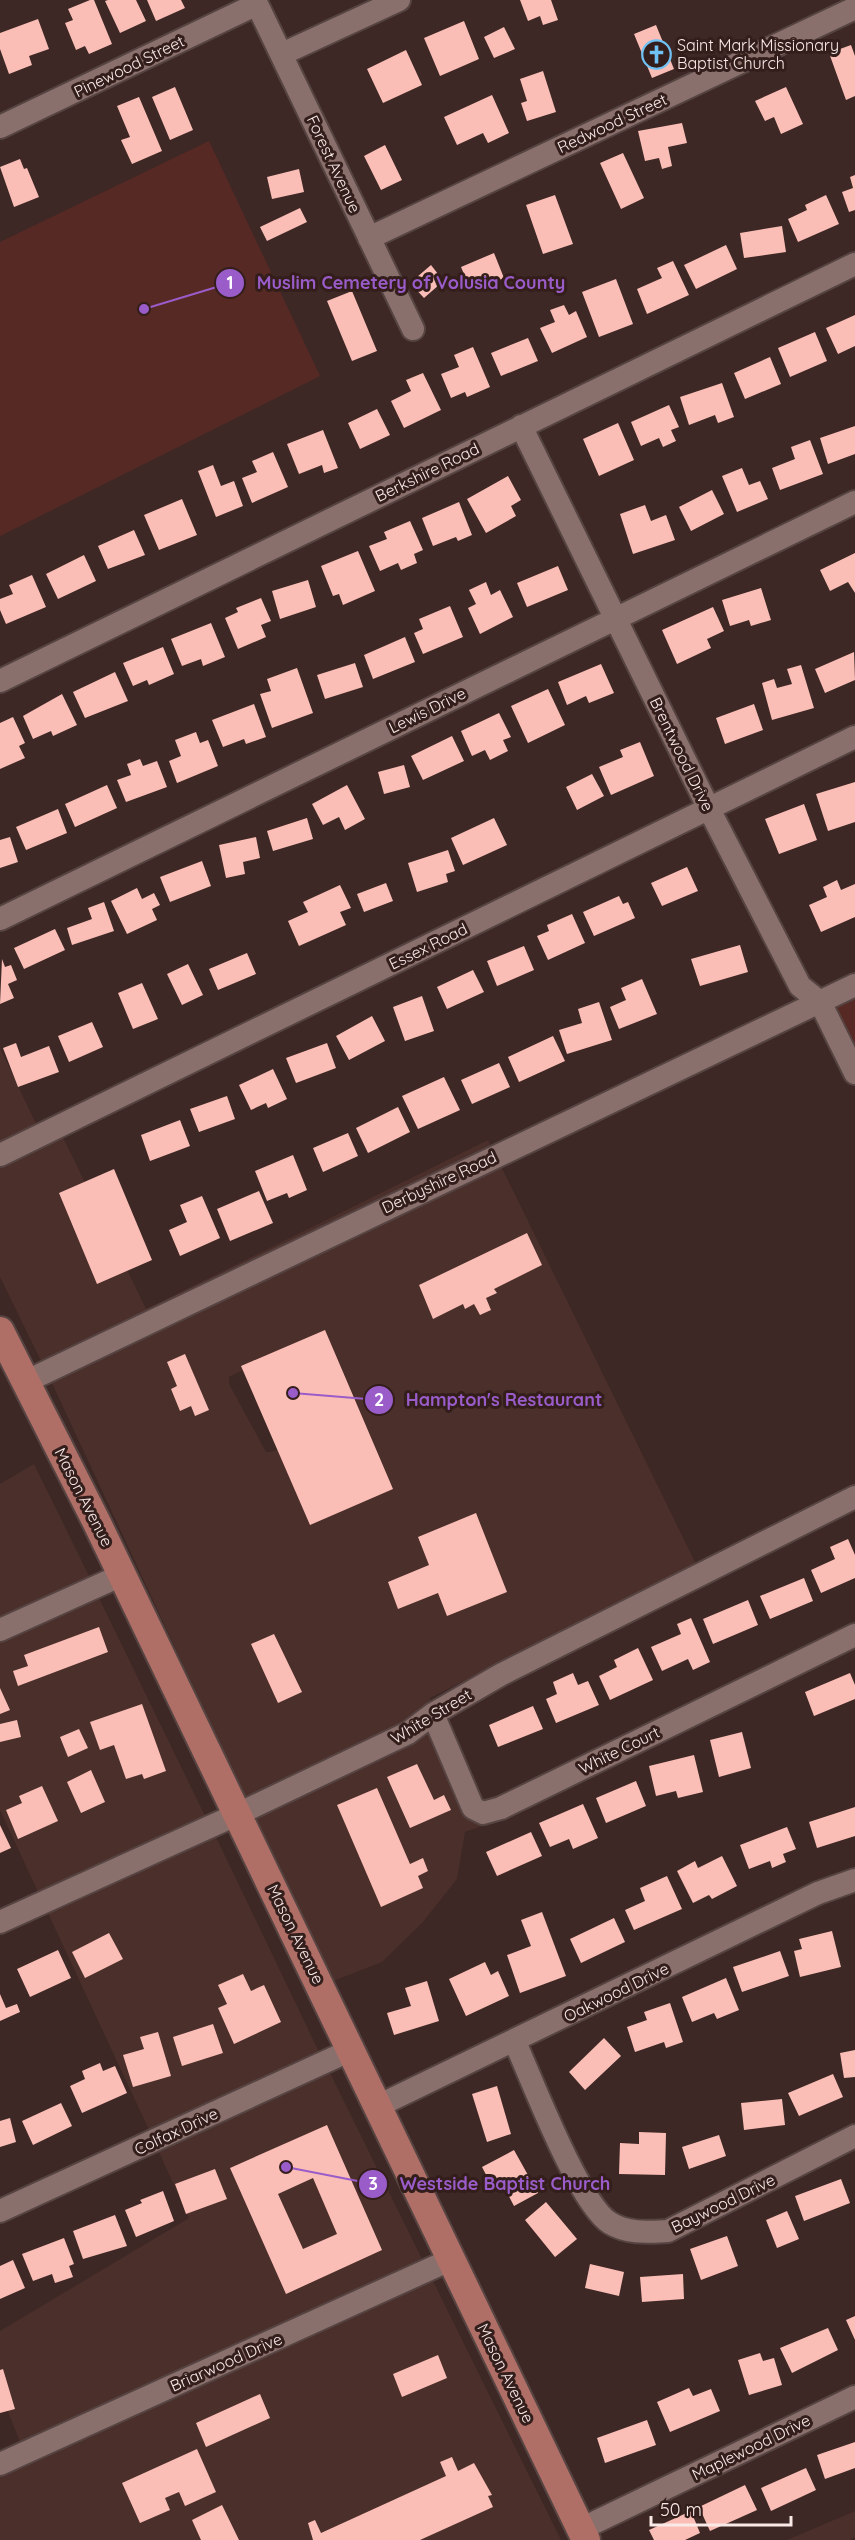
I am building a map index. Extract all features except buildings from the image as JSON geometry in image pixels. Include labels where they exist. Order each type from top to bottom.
[{"type":"main road","name":"Mason Avenue","points":[[2,1340],[122,1575],[584,2535]]},
{"type":"street","points":[[282,54],[399,0]]},
{"type":"street","name":"Forest Avenue","points":[[256,2],[413,329]]},
{"type":"street","name":"Pinewood Street","points":[[0,127],[256,2]]},
{"type":"street","name":"Redwood Street","points":[[369,238],[855,8]]},
{"type":"street","name":"Berkshire Road","points":[[0,681],[855,264]]},
{"type":"street","name":"Brentwood Drive","points":[[521,426],[709,809],[800,986],[820,1002],[855,1073]]},
{"type":"street","name":"Lewis Drive","points":[[0,919],[855,502]]},
{"type":"street","name":"Essex Road","points":[[0,1155],[855,737]]},
{"type":"street","name":"Derbyshire Road","points":[[25,1382],[855,985]]},
{"type":"street","name":"White Street","points":[[0,1922],[238,1814],[408,1733],[433,1714],[573,1637],[855,1497]]},
{"type":"street","points":[[0,1630],[122,1575]]},
{"type":"street","name":"White Court","points":[[433,1714],[473,1808],[483,1813],[501,1808],[855,1635]]},
{"type":"street","name":"Oakwood Drive","points":[[378,2106],[515,2042],[818,1893],[855,1880]]},
{"type":"street","name":"Baywood Drive","points":[[515,2042],[572,2169],[591,2204],[609,2223],[634,2232],[668,2231],[855,2136]]},
{"type":"street","name":"Colfax Drive","points":[[0,2211],[351,2050]]},
{"type":"street","name":"Briarwood Drive","points":[[0,2464],[452,2259]]},
{"type":"street","name":"Maplewood Drive","points":[[584,2535],[855,2397]]},
{"type":"shaded area","points":[[209,141],[320,376],[0,536],[0,242]]},
{"type":"shaded area","points":[[855,985],[855,1073],[820,1002]]},
{"type":"shaded area","points":[[0,1048],[37,1126],[0,1144]]},
{"type":"shaded area","points":[[62,1135],[146,1309],[488,1140],[491,1147],[42,1363],[0,1277],[0,1165]]},
{"type":"shaded area","points":[[500,1164],[696,1564],[430,1698],[431,1703],[419,1708],[420,1712],[402,1725],[246,1800],[51,1381]],"holes":[[[319,1334],[351,1413],[275,1451],[266,1452],[229,1384],[229,1377]]]},
{"type":"shaded area","points":[[34,1464],[90,1578],[0,1619],[0,1484]]},
{"type":"shaded area","points":[[98,1596],[206,1818],[39,1894],[0,1810],[0,1640]]},
{"type":"shaded area","points":[[428,1731],[488,1824],[465,1832],[457,1879],[422,1923],[382,1962],[333,1981],[255,1817]]},
{"type":"shaded area","points":[[215,1835],[320,2054],[150,2132],[47,1911]]},
{"type":"shaded area","points":[[329,2071],[423,2261],[21,2444],[0,2392],[0,2331],[189,2218],[158,2150]]},
{"type":"shaded area","points":[[432,2279],[561,2540],[0,2540],[0,2475]]},
{"type":"shaded area","points":[[855,2511],[855,2537],[850,2540],[787,2540]]},
{"type":"place","name":"Saint Mark Missionary Baptist Church","points":[[656,54]]},
{"type":"place","name":"Muslim Cemetery of Volusia County","points":[[144,309]]},
{"type":"place","name":"Hampton's Restaurant","points":[[293,1393]]},
{"type":"place","name":"Westside Baptist Church","points":[[286,2167]]}]
